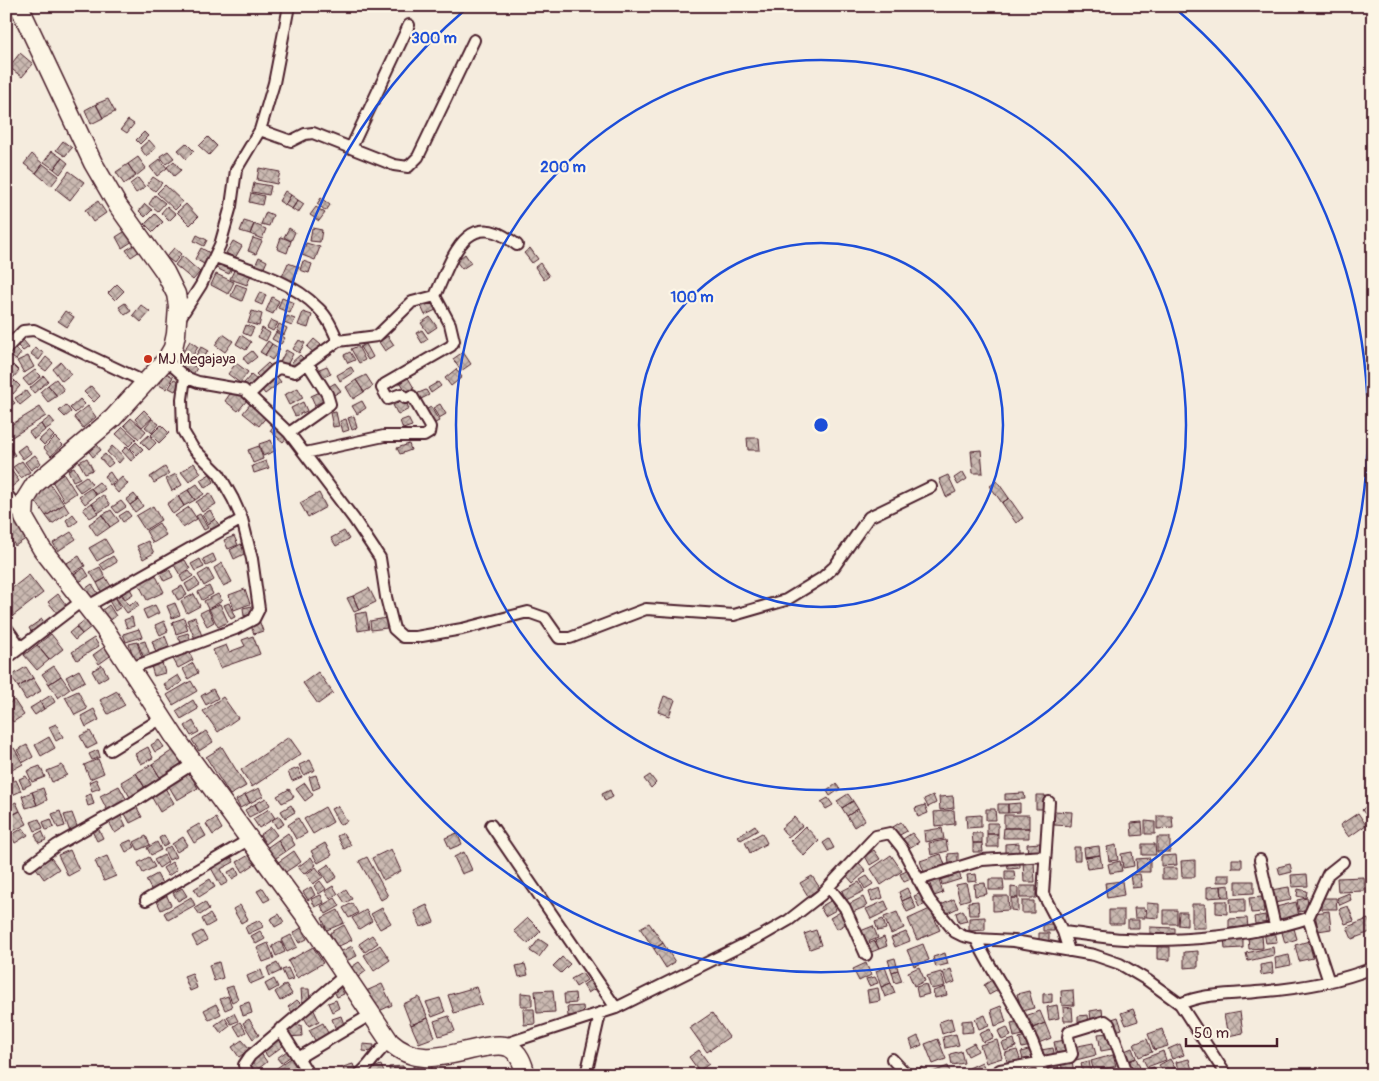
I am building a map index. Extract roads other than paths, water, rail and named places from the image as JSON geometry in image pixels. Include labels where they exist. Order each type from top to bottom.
[{"type":"highway","points":[[19,6],[93,164],[118,206],[171,283],[178,306],[178,321],[173,348],[166,360],[113,418],[34,484],[25,500],[24,518],[42,549],[86,603],[131,668],[162,718],[250,839],[345,974],[370,1015],[390,1042],[405,1054],[425,1058],[501,1045],[509,1047],[519,1057],[526,1075]]},
{"type":"street","points":[[178,321],[193,300],[215,257],[227,224],[236,170],[260,130],[274,83],[290,6]]},
{"type":"street","points":[[351,148],[409,25]]},
{"type":"street","points":[[260,130],[291,141],[305,134],[313,133],[401,167],[408,167],[414,164],[474,40]]},
{"type":"street","points":[[436,296],[459,245],[473,232],[487,229],[497,231],[517,245]]},
{"type":"street","points":[[215,257],[256,272],[308,299],[326,317],[338,341]]},
{"type":"street","points":[[250,394],[275,370],[284,369],[295,372],[338,341],[377,336],[412,302],[436,296]]},
{"type":"street","points":[[305,453],[384,436],[424,436],[429,433],[430,428],[412,396],[405,398],[401,394],[388,399],[382,390],[384,384],[451,346],[454,341],[450,324],[436,296]]},
{"type":"street","points":[[6,349],[23,331],[34,330],[147,383]]},
{"type":"street","points":[[166,360],[185,377],[198,382],[236,388],[250,394],[289,433],[380,558],[386,597],[394,629],[403,637],[477,626],[528,612],[545,618],[559,638],[564,639],[589,632],[646,609],[734,615],[769,606],[786,600],[822,578],[834,567],[869,517],[931,487]]},
{"type":"street","points":[[289,433],[330,404],[327,394],[308,364]]},
{"type":"street","points":[[131,668],[235,629],[257,615],[259,609],[252,559],[242,519],[219,474],[186,440],[182,420],[185,377]]},
{"type":"street","points":[[7,496],[24,518]]},
{"type":"street","points":[[6,659],[86,603],[242,519]]},
{"type":"street","points":[[6,627],[21,648]]},
{"type":"street","points":[[110,750],[162,718]]},
{"type":"street","points":[[30,865],[57,845],[135,801],[194,763]]},
{"type":"street","points":[[1049,802],[1043,894],[1063,932],[1069,951]]},
{"type":"street","points":[[491,825],[616,1008]]},
{"type":"street","points":[[501,1045],[616,1008],[763,935],[789,920],[829,886],[869,842],[876,836],[885,833],[894,836],[930,901],[949,926],[963,936],[976,939],[1014,941],[1110,959],[1147,980],[1180,1004],[1225,1075]]},
{"type":"street","points":[[146,900],[250,839]]},
{"type":"street","points":[[918,880],[982,860],[1045,856]]},
{"type":"street","points":[[1260,860],[1274,926]]},
{"type":"street","points":[[1329,982],[1308,918],[1328,874],[1343,862]]},
{"type":"street","points":[[829,886],[845,908],[866,955]]},
{"type":"street","points":[[1063,932],[1124,939],[1171,939],[1274,926],[1308,918]]},
{"type":"street","points":[[976,939],[986,962],[1026,1028],[1040,1062],[1043,1075]]},
{"type":"street","points":[[1180,1004],[1207,995],[1256,992],[1329,982],[1347,978],[1373,968]]},
{"type":"street","points":[[249,1075],[244,1064],[246,1060],[345,974]]},
{"type":"street","points":[[586,1075],[600,1014]]},
{"type":"street","points":[[298,1058],[370,1015]]},
{"type":"street","points":[[993,1075],[1000,1070],[1070,1056],[1072,1054],[1068,1037],[1069,1032],[1105,1021],[1109,1024],[1128,1075]]},
{"type":"street","points":[[280,1029],[298,1058],[304,1073]]},
{"type":"street","points":[[358,1075],[368,1066],[378,1051],[390,1042]]},
{"type":"street","points":[[892,1059],[907,1075]]},
{"type":"place","name":"MJ Megajaya","points":[[148,359]]}]
